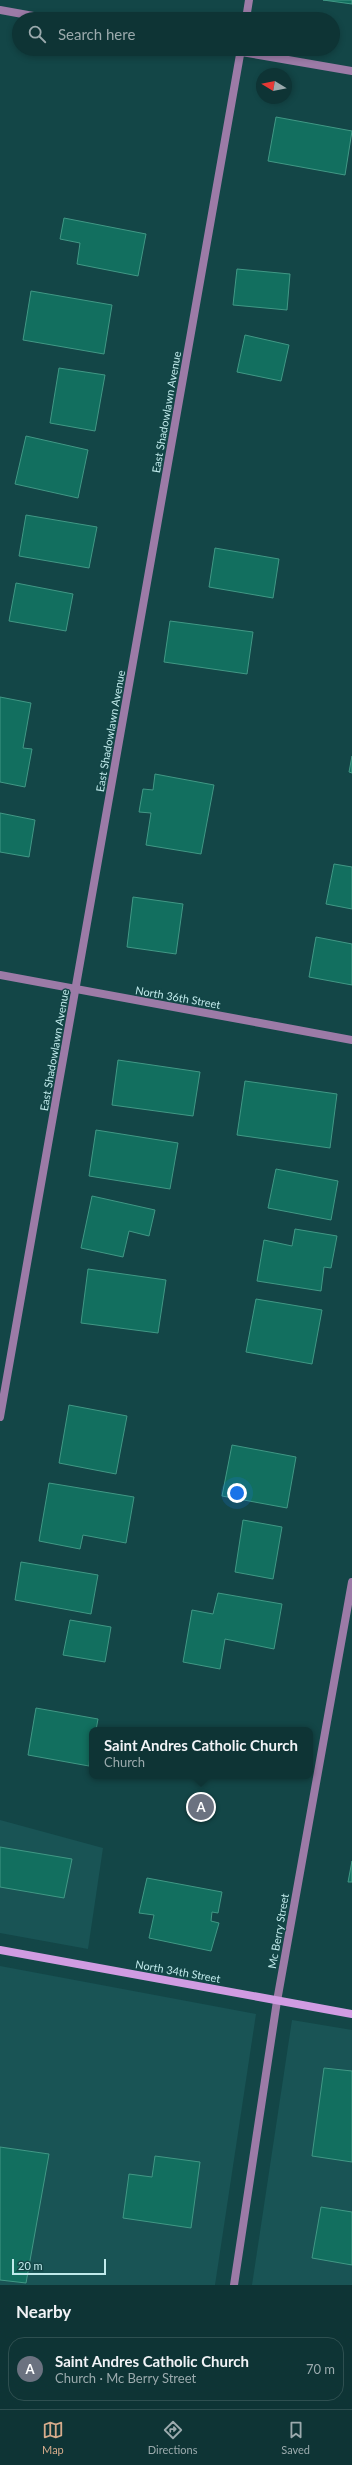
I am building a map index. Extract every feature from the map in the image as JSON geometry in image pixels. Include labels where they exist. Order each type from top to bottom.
[{"type":"street","points":[[247,12],[249,0]]},
{"type":"street","points":[[0,10],[12,12]]},
{"type":"street","name":"East Shadowlawn Avenue","points":[[0,1416],[240,56]]},
{"type":"street","points":[[273,56],[352,71]]},
{"type":"street","name":"North 36th Street","points":[[0,975],[352,1040]]},
{"type":"street","name":"Mc Berry Street","points":[[234,2285],[277,2001],[352,1582]]},
{"type":"street","name":"North 34th Street","points":[[0,1950],[352,2014]]},
{"type":"shaded area","points":[[0,1820],[103,1848],[88,1949],[0,1933]]},
{"type":"shaded area","points":[[0,1966],[256,2014],[215,2285],[0,2285]]},
{"type":"shaded area","points":[[292,2020],[352,2030],[352,2285],[252,2285]]},
{"type":"building","points":[[323,0],[352,0],[352,4]]},
{"type":"building","points":[[276,117],[352,131],[345,175],[268,161]]},
{"type":"building","points":[[64,218],[146,234],[138,276],[77,264],[80,243],[60,239]]},
{"type":"building","points":[[237,269],[290,274],[287,310],[233,305]]},
{"type":"building","points":[[31,291],[112,305],[104,354],[23,340]]},
{"type":"building","points":[[245,335],[289,345],[281,381],[237,372]]},
{"type":"building","points":[[59,368],[105,375],[95,431],[50,423]]},
{"type":"building","points":[[26,436],[88,450],[78,498],[15,484]]},
{"type":"building","points":[[26,515],[97,527],[89,568],[19,556]]},
{"type":"building","points":[[215,548],[279,559],[273,598],[209,587]]},
{"type":"building","points":[[16,583],[73,594],[66,631],[9,621]]},
{"type":"building","points":[[170,621],[253,632],[247,674],[164,662]]},
{"type":"building","points":[[0,697],[31,703],[23,748],[32,749],[25,787],[0,782]]},
{"type":"building","points":[[352,756],[352,773],[349,772]]},
{"type":"building","points":[[155,774],[214,785],[201,854],[146,845],[151,813],[139,812],[143,789],[153,790]]},
{"type":"building","points":[[0,813],[35,820],[29,857],[0,852]]},
{"type":"building","points":[[334,864],[352,867],[352,909],[326,904]]},
{"type":"building","points":[[133,897],[183,904],[176,954],[127,947]]},
{"type":"building","points":[[316,937],[352,944],[352,985],[309,977]]},
{"type":"building","points":[[118,1060],[200,1072],[193,1116],[112,1105]]},
{"type":"building","points":[[245,1081],[337,1094],[330,1148],[237,1135]]},
{"type":"building","points":[[96,1130],[178,1143],[170,1189],[89,1176]]},
{"type":"building","points":[[276,1169],[338,1181],[331,1220],[268,1208]]},
{"type":"building","points":[[92,1196],[155,1210],[149,1236],[129,1231],[123,1257],[81,1248]]},
{"type":"building","points":[[295,1229],[337,1236],[331,1268],[324,1267],[321,1291],[257,1281],[264,1240],[292,1246]]},
{"type":"building","points":[[88,1269],[166,1280],[158,1333],[81,1323]]},
{"type":"building","points":[[256,1299],[322,1310],[312,1364],[246,1352]]},
{"type":"building","points":[[69,1405],[127,1416],[116,1474],[59,1463]]},
{"type":"building","points":[[232,1445],[296,1457],[287,1508],[222,1496]]},
{"type":"building","points":[[49,1483],[134,1497],[126,1543],[83,1535],[80,1549],[39,1541]]},
{"type":"building","points":[[243,1520],[282,1527],[273,1579],[235,1572]]},
{"type":"building","points":[[21,1562],[98,1575],[91,1614],[15,1600]]},
{"type":"building","points":[[218,1593],[282,1604],[274,1649],[225,1639],[220,1669],[183,1662],[192,1610],[213,1614]]},
{"type":"building","points":[[70,1620],[111,1627],[105,1662],[63,1655]]},
{"type":"building","points":[[36,1708],[98,1719],[97,1727],[89,1727],[89,1766],[28,1755]]},
{"type":"building","points":[[0,1847],[72,1859],[64,1898],[0,1887]]},
{"type":"building","points":[[352,1861],[352,1882],[348,1882]]},
{"type":"building","points":[[147,1878],[222,1892],[218,1913],[212,1912],[211,1921],[219,1923],[211,1951],[149,1938],[154,1915],[139,1913]]},
{"type":"building","points":[[324,2068],[352,2071],[352,2162],[312,2156]]},
{"type":"building","points":[[0,2147],[49,2154],[26,2283],[0,2280]]},
{"type":"building","points":[[155,2156],[200,2162],[191,2228],[123,2218],[129,2174],[152,2177]]},
{"type":"building","points":[[321,2207],[352,2212],[352,2265],[312,2258]]},
{"type":"place","name":"Saint Andres Catholic Church","points":[[201,1807]]}]
